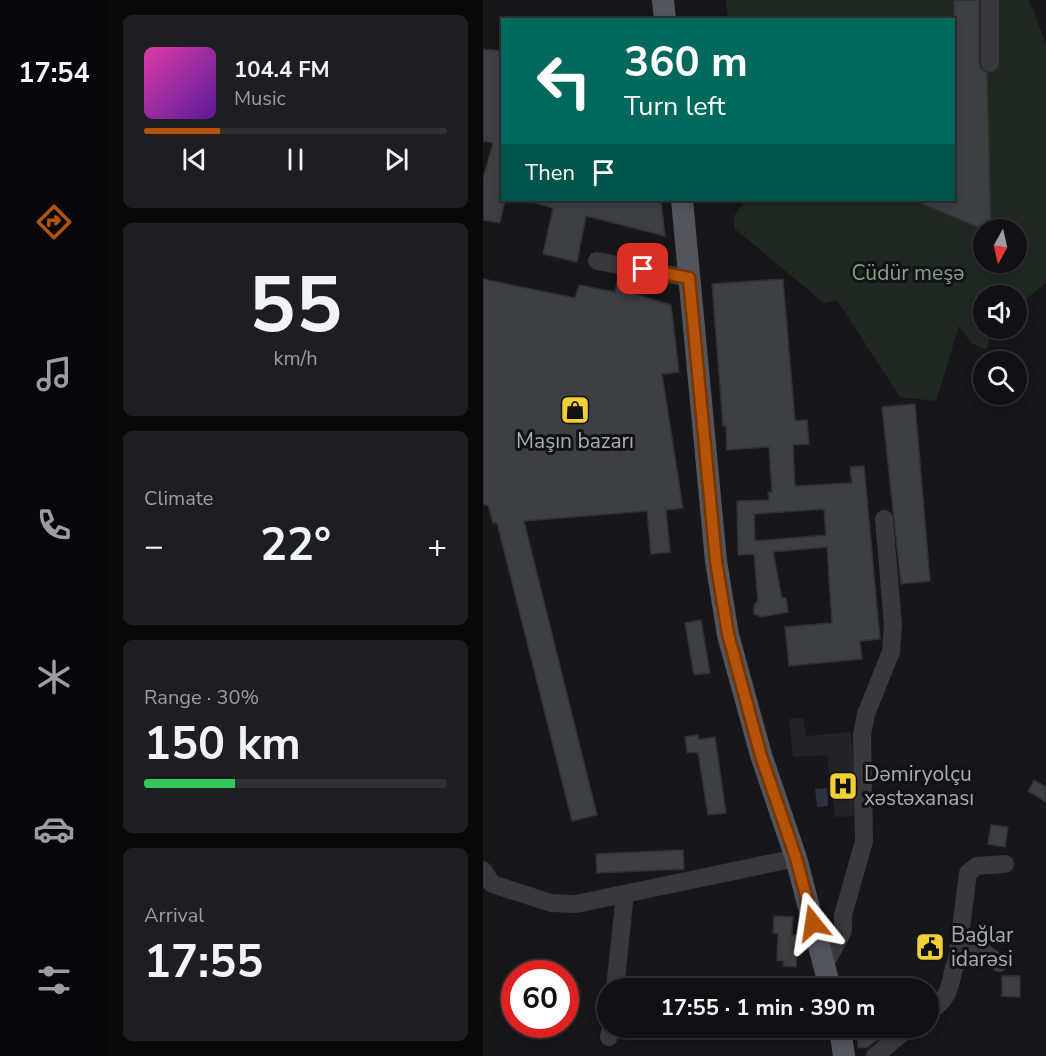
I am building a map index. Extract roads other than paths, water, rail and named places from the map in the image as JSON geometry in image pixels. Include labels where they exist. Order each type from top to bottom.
[{"type":"main road","points":[[663,0],[665,18]]},
{"type":"main road","points":[[682,201],[716,561],[728,634],[761,756],[796,858],[827,978]]},
{"type":"main road","points":[[841,1038],[844,1056]]},
{"type":"street","points":[[990,0],[990,63]]},
{"type":"street","points":[[597,261],[689,278]]},
{"type":"street","points":[[824,966],[843,931],[843,915],[864,841],[863,735],[866,714],[891,652],[893,625],[884,519]]},
{"type":"street","points":[[483,870],[492,884],[551,903],[576,904],[796,858]]},
{"type":"street","points":[[939,1003],[946,996],[957,960],[968,873],[977,866],[1005,864]]},
{"type":"street","points":[[616,978],[625,894]]},
{"type":"street","points":[[957,960],[975,951],[989,953],[999,963]]},
{"type":"street","points":[[875,1056],[896,1038]]},
{"type":"place","name":"Maşın bazarı","points":[[575,410]]},
{"type":"place","name":"Dəmiryolçu xəstəxanası","points":[[843,786]]},
{"type":"place","name":"Bağlar idarəsi","points":[[930,947]]},
{"type":"park label","name":"Cüdür meşə","points":[[908,273]]}]
